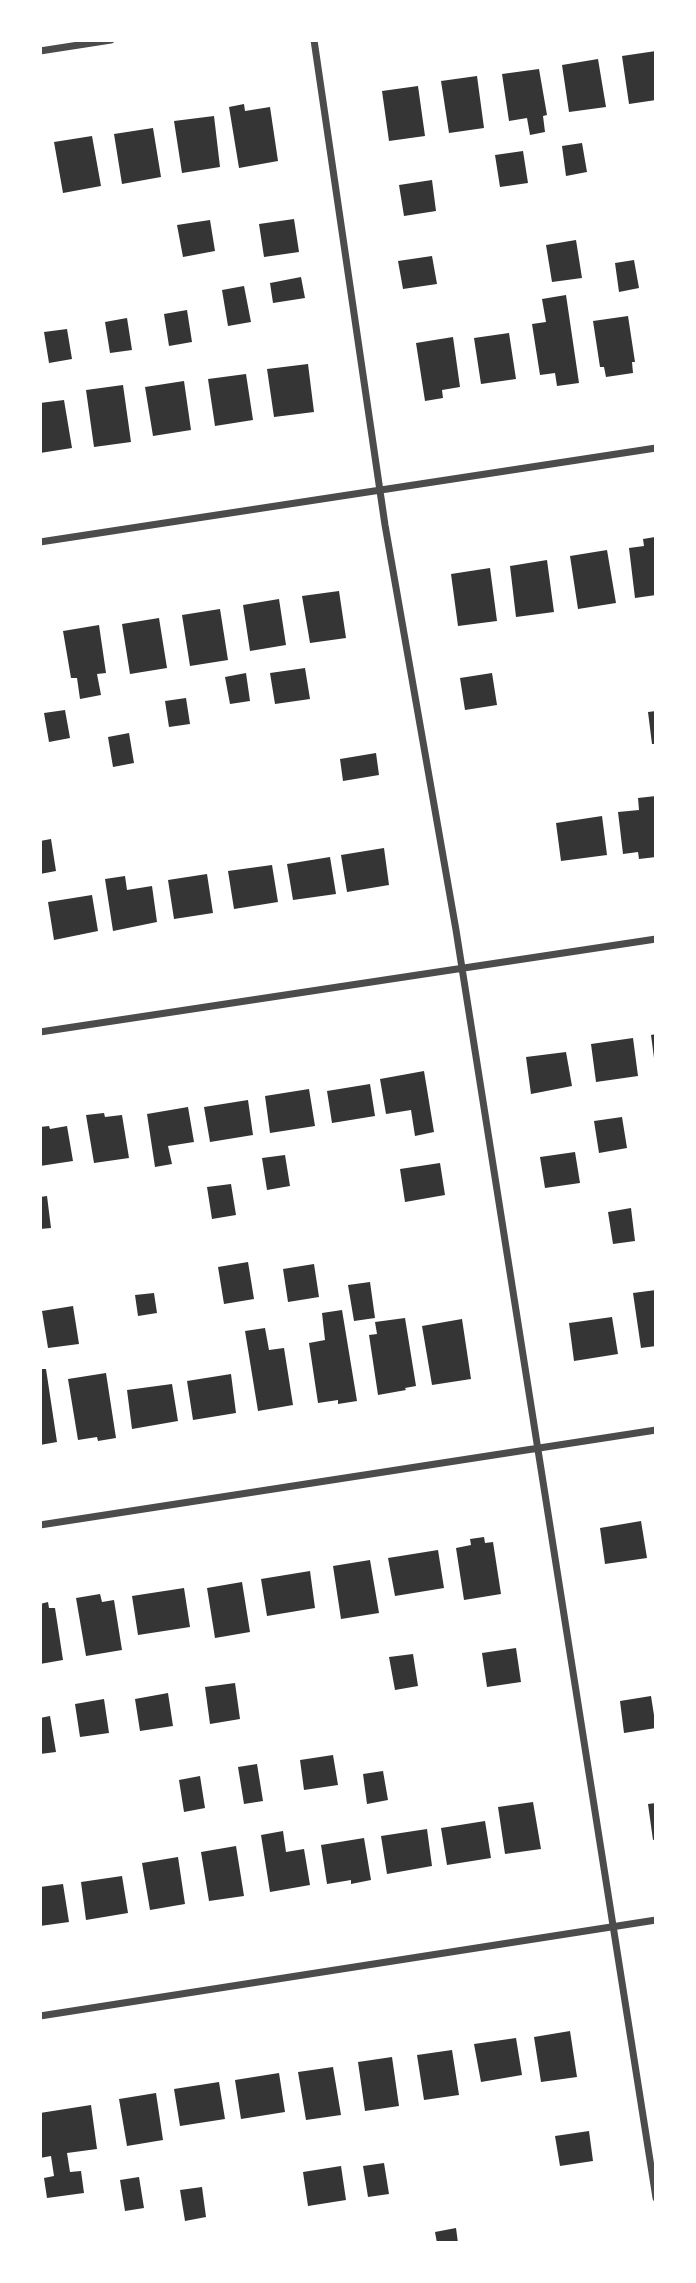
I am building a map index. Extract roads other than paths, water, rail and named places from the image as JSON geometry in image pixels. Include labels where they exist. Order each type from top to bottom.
[{"type":"street","points":[[40,51],[111,40]]},
{"type":"street","points":[[314,40],[380,490],[461,968],[656,2198]]},
{"type":"street","points":[[40,542],[656,448]]},
{"type":"street","points":[[40,1032],[656,939]]},
{"type":"street","points":[[40,1525],[656,1430]]},
{"type":"street","points":[[40,2016],[656,1920]]}]
